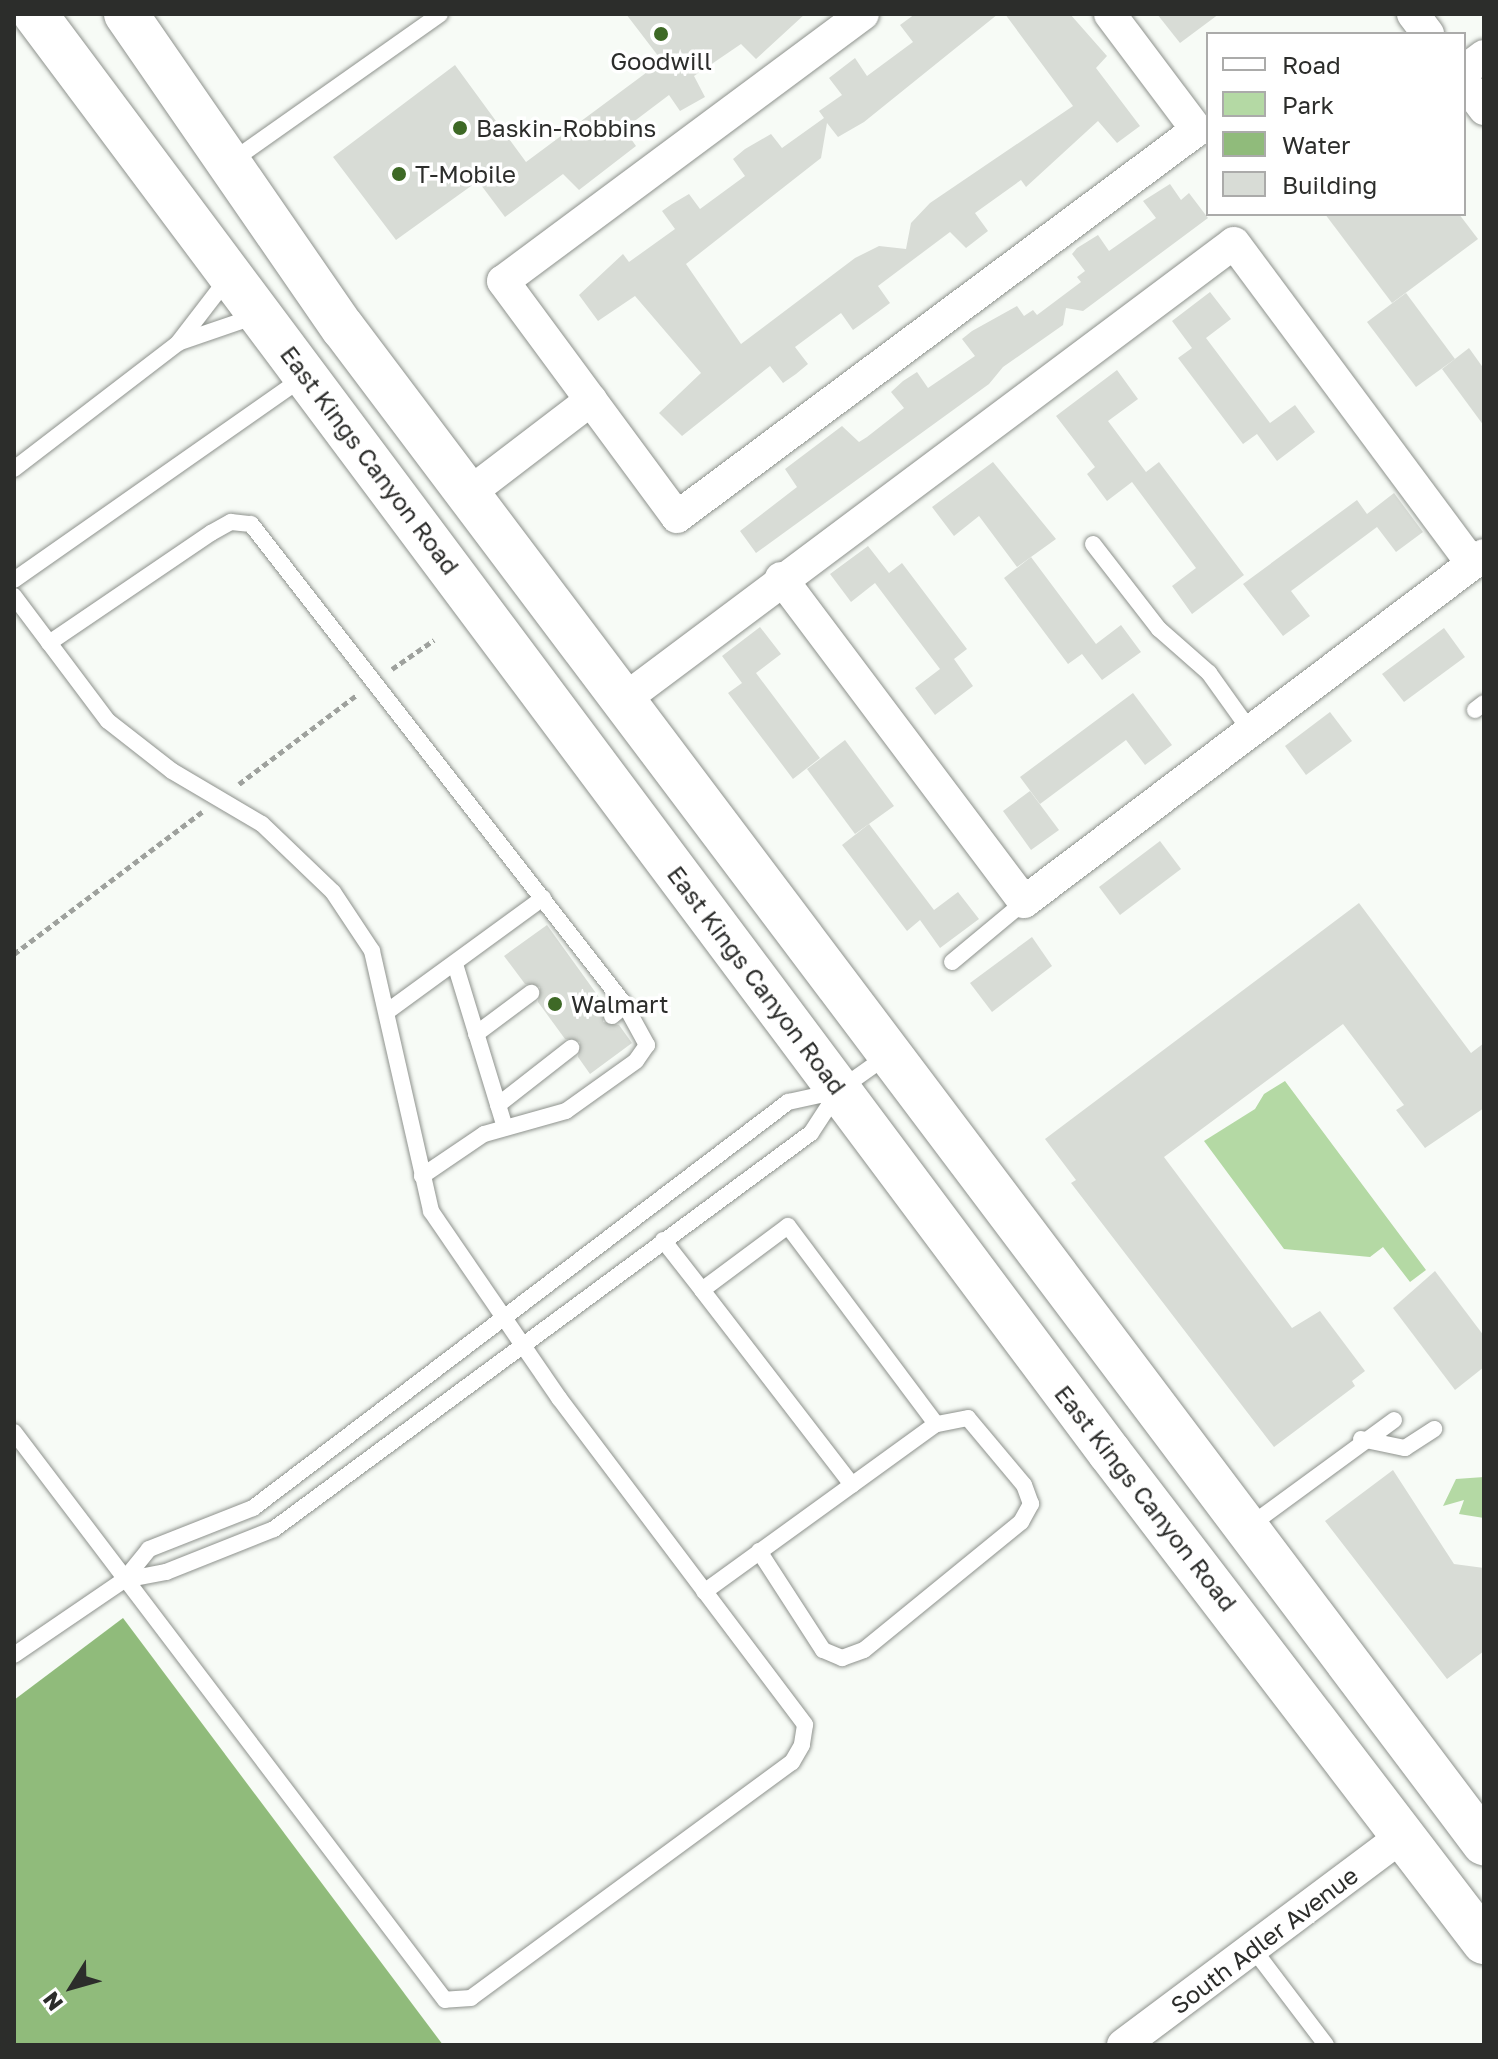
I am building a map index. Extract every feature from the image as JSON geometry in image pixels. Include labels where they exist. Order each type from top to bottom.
[{"type":"main road","name":"East Kings Canyon Road","points":[[35,14],[839,1090],[1484,1942]]},
{"type":"main road","points":[[126,14],[226,165],[468,494],[893,1051],[1484,1843]]},
{"type":"street","points":[[863,14],[503,281],[677,517],[1197,130],[1110,14]]},
{"type":"street","points":[[1413,14],[1426,32]]},
{"type":"street","points":[[1466,70],[1484,56]]},
{"type":"street","points":[[1466,85],[1484,109]]},
{"type":"street","points":[[626,698],[781,578],[1234,243],[1478,559],[1249,729],[1024,902],[781,578]]},
{"type":"street","points":[[468,494],[591,400]]},
{"type":"street","name":"South Adler Avenue","points":[[1123,2045],[1404,1835]]},
{"type":"lane","points":[[226,165],[440,14]]},
{"type":"lane","points":[[14,469],[178,343],[231,274]]},
{"type":"lane","points":[[178,343],[262,314]]},
{"type":"lane","points":[[14,580],[307,375]]},
{"type":"lane","points":[[49,643],[211,533],[231,522],[251,524],[543,898],[578,957],[647,1045],[636,1061],[566,1111],[484,1134],[422,1176]]},
{"type":"lane","points":[[1093,544],[1159,629],[1209,673],[1249,729]]},
{"type":"lane","points":[[14,596],[108,721],[172,771],[262,824],[333,892],[372,951],[431,1211],[521,1345],[805,1725],[792,1762],[471,1998],[445,2000],[14,1432]]},
{"type":"lane","points":[[388,1011],[543,898]]},
{"type":"lane","points":[[952,962],[1024,902]]},
{"type":"lane","points":[[455,964],[505,1128]]},
{"type":"lane","points":[[476,1034],[531,993]]},
{"type":"lane","points":[[498,1105],[571,1048]]},
{"type":"lane","points":[[124,1580],[166,1572],[274,1529],[811,1133],[839,1090],[893,1051]]},
{"type":"lane","points":[[14,1655],[124,1580],[149,1549],[253,1508],[788,1102],[839,1090]]},
{"type":"lane","points":[[702,1290],[788,1226],[936,1424]]},
{"type":"lane","points":[[663,1240],[852,1485]]},
{"type":"lane","points":[[704,1592],[759,1551],[936,1424],[968,1418],[1024,1485],[1031,1504],[1021,1522],[864,1650],[842,1658],[823,1650],[759,1551]]},
{"type":"lane","points":[[1248,1527],[1361,1439],[1394,1420]]},
{"type":"lane","points":[[1361,1439],[1405,1448],[1434,1429]]},
{"type":"lane","points":[[1254,1950],[1326,2045]]},
{"type":"green space","points":[[1285,1081],[1426,1270],[1410,1282],[1383,1247],[1370,1257],[1284,1249],[1204,1141],[1255,1109],[1264,1094]]},
{"type":"green space","points":[[1484,1477],[1484,1518],[1459,1514],[1464,1500],[1443,1506],[1456,1479]]},
{"type":"water","points":[[123,1618],[443,2045],[14,2045],[14,1700]]},
{"type":"building","points":[[626,14],[805,14],[756,59],[741,44],[694,76],[705,97],[680,111],[669,95],[624,129],[636,146],[579,190],[563,174],[505,217],[478,181],[396,240],[333,157],[455,65],[526,162],[662,61]]},
{"type":"building","points":[[915,14],[998,14],[864,122],[838,137],[827,123],[821,158],[686,264],[741,344],[855,258],[879,246],[906,249],[911,223],[930,203],[1073,106],[1005,14],[1070,14],[1107,56],[1096,68],[1140,126],[1117,143],[1098,121],[1026,187],[1021,180],[975,213],[988,231],[966,248],[950,232],[878,286],[890,303],[853,330],[841,313],[795,347],[808,364],[796,374],[783,383],[770,366],[682,436],[659,413],[701,373],[635,296],[598,321],[579,295],[623,254],[629,262],[675,229],[662,211],[689,194],[700,209],[745,176],[733,159],[745,149],[771,134],[782,148],[824,118],[819,111],[842,95],[829,78],[855,58],[867,76],[913,42],[900,25]]},
{"type":"building","points":[[1157,14],[1219,14],[1180,43]]},
{"type":"building","points":[[1170,184],[1181,200],[1189,193],[1208,218],[1083,311],[1066,308],[1063,325],[1003,367],[989,384],[756,553],[740,531],[797,487],[785,469],[842,426],[859,442],[867,437],[904,408],[891,392],[903,381],[917,372],[928,388],[975,356],[962,339],[972,331],[1017,306],[1024,316],[1033,310],[1037,315],[1081,282],[1077,277],[1085,271],[1072,254],[1077,248],[1098,235],[1109,251],[1156,218],[1143,201]]},
{"type":"building","points":[[1327,216],[1461,216],[1478,239],[1392,303]]},
{"type":"building","points":[[1210,292],[1231,319],[1206,338],[1270,423],[1295,405],[1315,432],[1277,461],[1257,434],[1243,444],[1178,358],[1192,348],[1172,321]]},
{"type":"building","points":[[1406,293],[1455,359],[1416,387],[1367,322]]},
{"type":"building","points":[[1469,348],[1484,369],[1484,426],[1442,369]]},
{"type":"building","points":[[1117,370],[1138,399],[1108,421],[1146,472],[1159,462],[1244,575],[1192,614],[1172,586],[1196,568],[1132,482],[1107,501],[1087,474],[1095,467],[1056,416]]},
{"type":"building","points":[[993,462],[1056,539],[1017,567],[979,516],[954,536],[932,507]]},
{"type":"building","points":[[1394,493],[1423,532],[1396,552],[1377,527],[1291,591],[1310,616],[1283,636],[1243,584],[1357,500],[1367,514]]},
{"type":"building","points":[[868,546],[889,573],[902,563],[967,649],[954,659],[973,686],[935,715],[915,688],[940,669],[875,583],[851,602],[830,574]]},
{"type":"building","points":[[1031,557],[1096,644],[1121,625],[1141,652],[1102,680],[1082,654],[1068,664],[1004,578]]},
{"type":"building","points":[[760,627],[781,654],[756,673],[820,758],[793,779],[728,693],[742,683],[722,656]]},
{"type":"building","points":[[1444,628],[1465,657],[1404,702],[1382,674]]},
{"type":"building","points":[[1133,693],[1172,745],[1145,765],[1126,740],[1040,804],[1020,777]]},
{"type":"building","points":[[1330,712],[1352,741],[1306,775],[1285,746]]},
{"type":"building","points":[[845,740],[894,806],[855,834],[807,769]]},
{"type":"building","points":[[1030,791],[1059,830],[1031,850],[1003,811]]},
{"type":"building","points":[[869,824],[934,910],[958,892],[979,919],[940,948],[920,920],[907,931],[842,845]]},
{"type":"building","points":[[1160,841],[1181,869],[1120,915],[1099,887]]},
{"type":"building","points":[[1359,903],[1471,1053],[1484,1043],[1484,1108],[1425,1148],[1396,1110],[1404,1105],[1343,1024],[1164,1157],[1292,1328],[1320,1311],[1365,1371],[1352,1381],[1355,1386],[1274,1447],[1071,1183],[1076,1180],[1045,1139]]},
{"type":"building","points":[[547,925],[606,1007],[603,1022],[619,1025],[632,1043],[590,1074],[578,1057],[580,1042],[565,1039],[538,1002],[540,987],[525,984],[504,956]]},
{"type":"building","points":[[1032,937],[1052,966],[992,1012],[970,983]]},
{"type":"building","points":[[1435,1271],[1484,1336],[1484,1367],[1455,1390],[1393,1308]]},
{"type":"building","points":[[1393,1470],[1454,1564],[1484,1568],[1484,1651],[1447,1679],[1325,1521]]},
{"type":"place","name":"Goodwill","points":[[661,34]]},
{"type":"place","name":"Baskin-Robbins","points":[[460,128]]},
{"type":"place","name":"T-Mobile","points":[[399,174]]},
{"type":"place","name":"Walmart","points":[[555,1004]]}]
